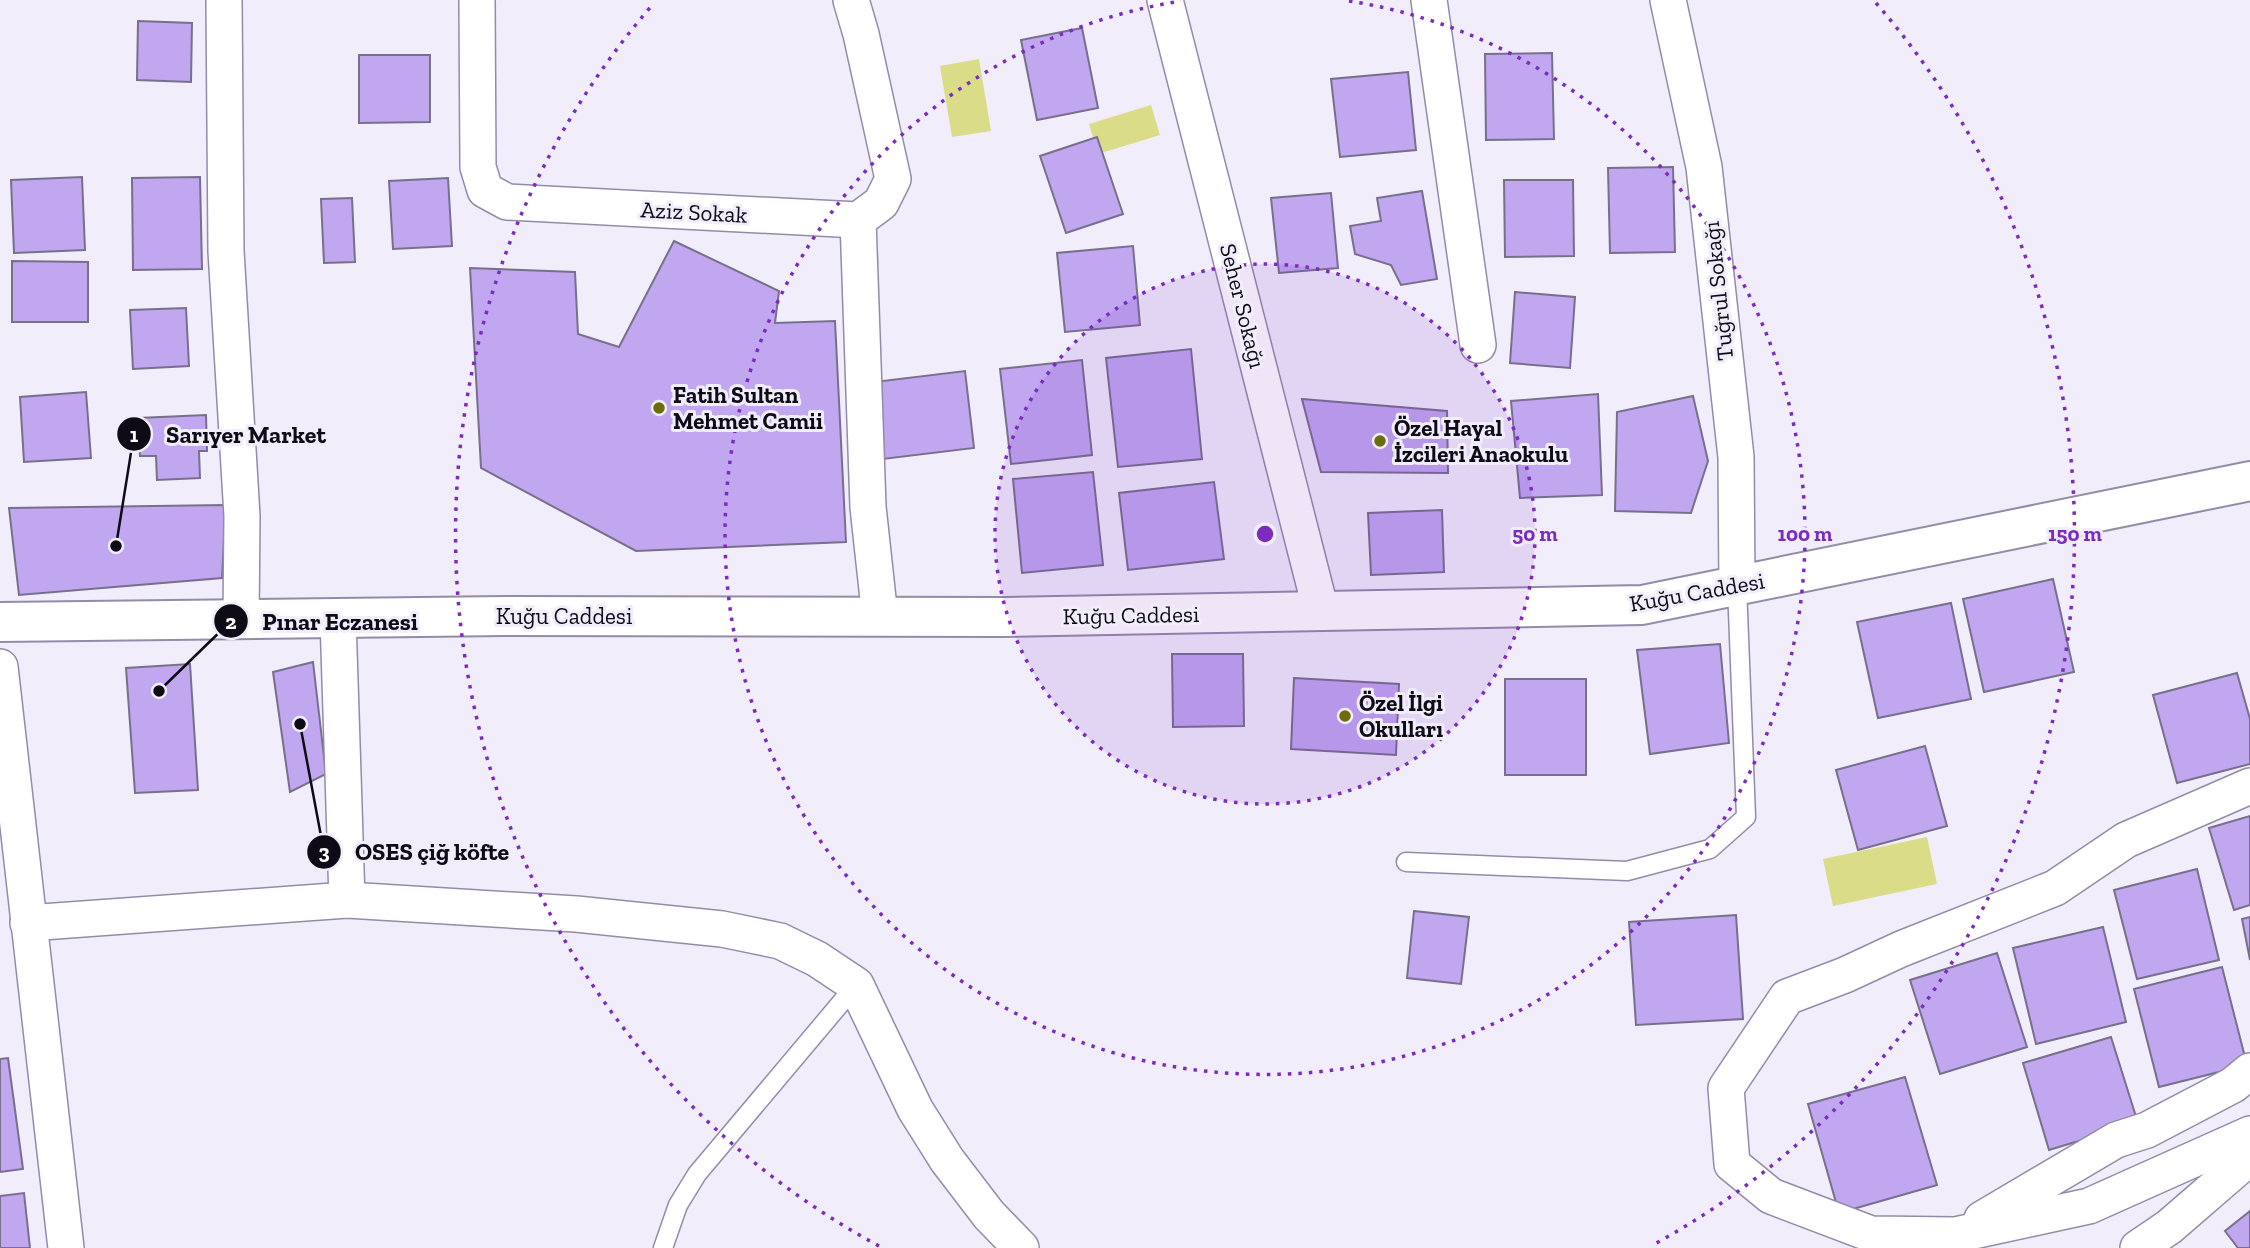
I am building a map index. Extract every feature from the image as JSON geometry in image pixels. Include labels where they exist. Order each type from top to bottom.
[{"type":"street","points":[[224,0],[226,251],[242,516],[241,620]]},
{"type":"street","name":"Aziz Sokak","points":[[477,0],[478,167],[485,190],[507,202],[858,220]]},
{"type":"street","points":[[851,0],[893,179],[881,203],[858,220],[868,507],[880,617]]},
{"type":"street","name":"Seher Sokağı","points":[[1165,0],[1321,611]]},
{"type":"street","points":[[1429,0],[1478,345]]},
{"type":"street","name":"Tuğrul Sokağı","points":[[1668,0],[1706,180],[1736,457],[1737,586]]},
{"type":"street","name":"Kuğu Caddesi","points":[[0,622],[338,618],[1003,617],[1642,605],[2250,481]]},
{"type":"street","points":[[338,618],[347,900]]},
{"type":"street","points":[[0,667],[66,1248]]},
{"type":"street","points":[[2250,786],[2126,840],[2055,888],[1901,948],[1845,975],[1787,997],[1726,1088],[1732,1164],[1771,1196],[1871,1234],[1955,1235],[2089,1206],[2250,1134]]},
{"type":"street","points":[[28,923],[347,900],[576,914],[722,929],[780,942],[817,959],[856,985],[915,1109],[941,1150],[989,1215],[1021,1248]]},
{"type":"street","points":[[1955,1235],[2116,1140],[2147,1130],[2233,1085],[2250,1070]]},
{"type":"street","points":[[2138,1248],[2169,1227],[2250,1157]]},
{"type":"lane","points":[[1406,862],[1627,871],[1710,849],[1746,817],[1737,586]]},
{"type":"lane","points":[[663,1248],[678,1205],[697,1174],[856,985]]},
{"type":"shaded area","points":[[979,59],[991,131],[952,137],[940,66]]},
{"type":"shaded area","points":[[1151,105],[1160,135],[1098,154],[1089,124]]},
{"type":"shaded area","points":[[1927,837],[1937,884],[1833,906],[1823,859]]},
{"type":"building","points":[[138,21],[192,23],[191,82],[137,80]]},
{"type":"building","points":[[1082,28],[1098,108],[1037,120],[1021,40]]},
{"type":"building","points":[[1552,53],[1554,139],[1486,140],[1485,54]]},
{"type":"building","points":[[359,55],[430,55],[430,122],[359,123]]},
{"type":"building","points":[[1408,72],[1416,150],[1340,157],[1331,79]]},
{"type":"building","points":[[1097,137],[1123,214],[1066,233],[1040,156]]},
{"type":"building","points":[[1673,167],[1675,252],[1610,253],[1608,168]]},
{"type":"building","points":[[82,177],[85,250],[14,253],[11,180]]},
{"type":"building","points":[[200,177],[202,269],[133,270],[132,178]]},
{"type":"building","points":[[448,178],[452,246],[393,249],[389,181]]},
{"type":"building","points":[[1504,180],[1573,180],[1574,256],[1505,257]]},
{"type":"building","points":[[1422,191],[1437,279],[1401,285],[1391,265],[1355,254],[1350,226],[1381,221],[1377,198]]},
{"type":"building","points":[[1331,193],[1338,268],[1279,273],[1271,198]]},
{"type":"building","points":[[352,198],[355,262],[324,263],[321,199]]},
{"type":"building","name":"Fatih Sultan Mehmet Camii","points":[[674,241],[779,291],[775,323],[835,321],[846,542],[636,551],[481,468],[470,268],[575,272],[578,334],[619,347]]},
{"type":"building","points":[[1133,246],[1140,325],[1065,332],[1057,253]]},
{"type":"building","points":[[12,261],[88,262],[88,322],[12,322]]},
{"type":"building","points":[[1515,292],[1575,297],[1570,368],[1510,363]]},
{"type":"building","points":[[186,308],[189,366],[133,369],[130,310]]},
{"type":"building","points":[[1191,349],[1202,459],[1118,467],[1106,358]]},
{"type":"building","points":[[1082,360],[1092,455],[1011,464],[1000,369]]},
{"type":"building","points":[[965,371],[974,448],[883,459],[874,382]]},
{"type":"building","points":[[86,392],[91,458],[24,462],[20,397]]},
{"type":"building","points":[[1598,394],[1602,495],[1520,498],[1511,401]]},
{"type":"building","points":[[1693,396],[1708,461],[1691,513],[1615,511],[1617,412]]},
{"type":"building","name":"Özel Hayal İzcileri Anaokulu","points":[[1302,399],[1447,411],[1448,473],[1321,472]]},
{"type":"building","points":[[206,415],[207,451],[199,451],[200,478],[157,480],[156,456],[140,456],[138,418]]},
{"type":"building","points":[[1093,472],[1103,565],[1022,573],[1013,479]]},
{"type":"building","points":[[1214,482],[1224,559],[1128,570],[1119,493]]},
{"type":"building","points":[[226,505],[222,578],[19,595],[9,508]]},
{"type":"building","points":[[1442,510],[1444,572],[1371,575],[1368,513]]},
{"type":"building","points":[[2053,579],[2074,672],[1984,692],[1963,599]]},
{"type":"building","points":[[1951,603],[1971,699],[1878,718],[1857,622]]},
{"type":"building","points":[[1720,644],[1729,743],[1650,754],[1637,650]]},
{"type":"building","points":[[1172,654],[1243,654],[1244,726],[1173,727]]},
{"type":"building","points":[[313,662],[326,774],[290,792],[273,672]]},
{"type":"building","points":[[190,664],[198,790],[135,793],[126,668]]},
{"type":"building","points":[[2237,673],[2250,719],[2250,764],[2177,783],[2153,695]]},
{"type":"building","name":"Özel İlgi Okulları","points":[[1294,678],[1399,684],[1396,755],[1291,749]]},
{"type":"building","points":[[1505,679],[1586,679],[1586,775],[1505,775]]},
{"type":"building","points":[[1925,746],[1947,826],[1858,850],[1836,770]]},
{"type":"building","points":[[2250,816],[2250,905],[2234,910],[2209,828]]},
{"type":"building","points":[[2197,869],[2219,960],[2137,979],[2114,890]]},
{"type":"building","points":[[1414,911],[1469,917],[1461,984],[1407,978]]},
{"type":"building","points":[[1736,915],[1743,1019],[1636,1025],[1629,922]]},
{"type":"building","points":[[2250,917],[2250,960],[2242,919]]},
{"type":"building","points":[[2103,927],[2126,1022],[2036,1044],[2013,948]]},
{"type":"building","points":[[1997,953],[2027,1047],[1940,1074],[1910,980]]},
{"type":"building","points":[[2222,967],[2247,1065],[2159,1087],[2134,989]]},
{"type":"building","points":[[2111,1037],[2138,1123],[2049,1150],[2023,1063]]},
{"type":"building","points":[[8,1058],[23,1169],[0,1172],[0,1059]]},
{"type":"building","points":[[1905,1077],[1937,1185],[1839,1213],[1808,1104]]},
{"type":"building","points":[[24,1193],[30,1248],[0,1248],[0,1196]]},
{"type":"building","points":[[2250,1211],[2250,1248],[2238,1248],[2225,1231]]},
{"type":"place","name":"Fatih Sultan Mehmet Camii","points":[[659,408]]},
{"type":"place","name":"Özel Hayal İzcileri Anaokulu","points":[[1380,441]]},
{"type":"place","name":"Sarıyer Market","points":[[116,546]]},
{"type":"place","name":"Pınar Eczanesi","points":[[159,691]]},
{"type":"place","name":"Özel İlgi Okulları","points":[[1345,716]]},
{"type":"place","name":"OSES çiğ köfte","points":[[300,724]]}]
